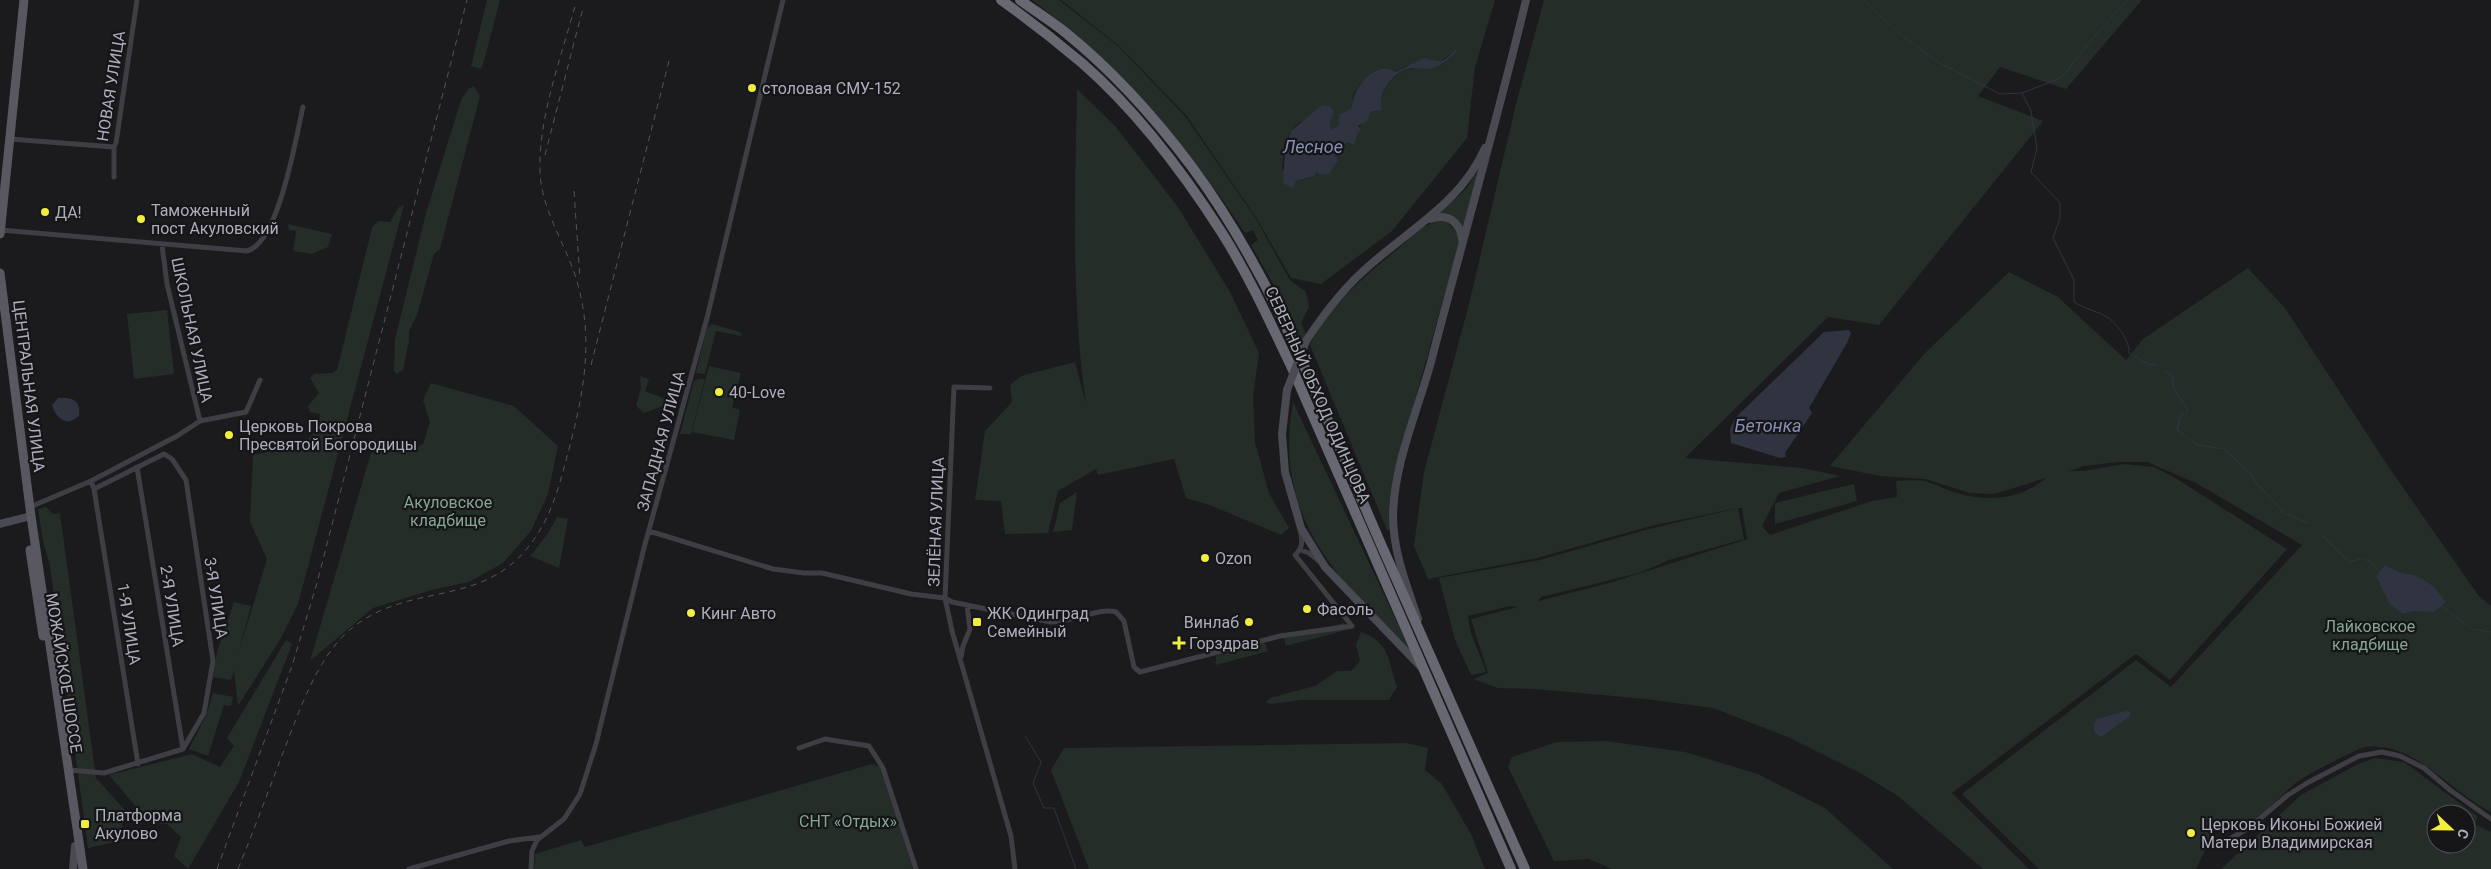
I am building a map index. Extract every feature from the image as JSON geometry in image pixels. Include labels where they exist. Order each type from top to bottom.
[{"type":"highway","name":"СЕВЕРНЫЙ ОБХОД ОДИНЦОВА","points":[[1001,0],[1083,64],[1124,104],[1181,175],[1222,233],[1256,292],[1292,368],[1511,869]]},
{"type":"highway","name":"СЕВЕРНЫЙ ОБХОД ОДИНЦОВА","points":[[1020,0],[1066,33],[1132,96],[1191,166],[1230,224],[1266,286],[1304,362],[1383,549],[1525,869]]},
{"type":"main road","points":[[0,185],[18,0]]},
{"type":"main road","points":[[0,232],[24,0]]},
{"type":"main road","points":[[1427,645],[1402,568],[1396,542],[1394,498],[1399,471],[1502,101],[1526,0]]},
{"type":"main road","points":[[1424,671],[1325,567],[1301,528],[1284,472],[1283,452],[1287,390],[1306,341],[1338,295],[1371,264],[1450,200],[1472,172],[1489,138],[1502,101]]},
{"type":"main road","points":[[1423,222],[1438,216],[1453,220],[1461,233],[1461,249]]},
{"type":"main road","name":"ЦЕНТРАЛЬНАЯ УЛИЦА","points":[[0,273],[28,510]]},
{"type":"main road","name":"ЦЕНТРАЛЬНАЯ УЛИЦА","points":[[0,319],[21,482]]},
{"type":"main road","name":"МОЖАЙСКОЕ ШОССЕ","points":[[21,482],[28,510],[69,770],[78,849],[78,869]]},
{"type":"main road","points":[[0,524],[28,510]]},
{"type":"main road","name":"МОЖАЙСКОЕ ШОССЕ","points":[[28,510],[78,849],[83,869]]},
{"type":"main road","points":[[73,869],[78,849]]},
{"type":"main road","points":[[78,849],[89,869]]},
{"type":"street","name":"НОВАЯ УЛИЦА","points":[[114,177],[114,147],[137,0]]},
{"type":"street","name":"ЗАПАДНАЯ УЛИЦА","points":[[540,837],[564,819],[584,786],[614,675],[649,531],[707,318],[783,1]]},
{"type":"street","points":[[0,232],[247,251],[258,245],[276,216],[303,107]]},
{"type":"street","points":[[9,139],[114,147]]},
{"type":"street","name":"ШКОЛЬНАЯ УЛИЦА","points":[[162,245],[167,284],[200,421]]},
{"type":"street","name":"ШКОЛЬНАЯ УЛИЦА","points":[[28,510],[91,481],[177,436],[200,421],[246,412],[260,380]]},
{"type":"street","name":"ЗЕЛЁНАЯ УЛИЦА","points":[[649,531],[773,569],[822,573],[911,594],[946,598],[954,387],[990,388]]},
{"type":"street","name":"3-Я УЛИЦА","points":[[137,467],[164,454],[172,459],[186,480],[199,578],[213,654],[206,705],[189,742],[183,749]]},
{"type":"street","points":[[94,489],[137,467]]},
{"type":"street","name":"2-Я УЛИЦА","points":[[137,467],[183,749]]},
{"type":"street","name":"1-Я УЛИЦА","points":[[91,481],[94,489],[138,764]]},
{"type":"street","points":[[946,598],[952,602],[1052,622],[1066,622],[1107,611],[1116,612],[1124,621],[1134,667],[1140,672],[1280,636],[1352,626],[1295,555],[1301,550],[1302,538],[1295,506]]},
{"type":"street","points":[[1301,550],[1309,553],[1325,567]]},
{"type":"street","points":[[946,598],[961,661],[1011,836],[1015,869]]},
{"type":"street","points":[[961,661],[963,646],[970,629],[967,605]]},
{"type":"street","points":[[799,748],[825,739],[868,745],[883,768],[916,869]]},
{"type":"street","points":[[69,770],[104,773],[183,749]]},
{"type":"street","points":[[2225,842],[2250,827],[2297,789],[2359,756],[2376,753],[2400,756],[2416,763],[2491,819]]},
{"type":"street","points":[[409,869],[509,842],[540,837]]},
{"type":"street","points":[[531,869],[532,852],[540,837]]},
{"type":"green space","points":[[487,0],[500,0],[481,69],[471,66]]},
{"type":"green space","points":[[1032,0],[1059,0],[1118,46],[1185,116],[1256,219],[1290,280],[1306,292],[1309,307],[1301,323],[1306,335],[1301,342],[1281,297],[1251,245],[1258,240],[1253,230],[1245,233],[1199,168],[1149,107],[1093,51]]},
{"type":"green space","points":[[1061,0],[1495,0],[1475,67],[1467,138],[1392,231],[1321,284],[1291,278],[1257,219],[1186,115],[1119,46]],"holes":[[[1455,51],[1445,62],[1437,67],[1406,70],[1394,78],[1385,90],[1378,111],[1372,112],[1355,134],[1351,144],[1348,141],[1340,147],[1329,172],[1316,171],[1310,178],[1296,181],[1282,169],[1289,134],[1298,123],[1305,120],[1318,119],[1330,121],[1331,129],[1338,126],[1340,118],[1352,108],[1353,94],[1361,83],[1395,72],[1406,66],[1441,61]]]},
{"type":"green space","name":"Лайковское кладбище","points":[[1544,0],[2142,0],[2066,89],[2000,67],[1978,96],[2043,121],[1879,325],[1828,317],[1685,458],[1802,468],[1840,476],[1779,493],[1762,526],[1770,535],[1872,501],[1897,497],[1896,481],[1923,481],[1956,493],[1980,498],[2015,495],[2046,478],[1994,494],[1970,493],[1925,479],[1880,476],[1830,466],[1924,354],[2009,272],[2058,297],[2126,360],[2143,339],[2248,268],[2285,308],[2388,466],[2478,595],[2491,606],[2491,812],[2465,796],[2416,760],[2388,748],[2365,747],[2342,757],[2297,782],[2249,823],[2238,829],[2215,830],[2196,869],[2039,869],[1962,794],[2136,660],[2171,687],[2302,545],[2196,483],[2147,462],[2118,462],[2084,466],[2069,471],[2084,471],[2124,464],[2154,467],[2177,479],[2287,549],[2170,680],[2136,654],[1952,793],[2029,869],[1983,869],[1898,796],[1862,774],[1790,738],[1713,708],[1646,699],[1536,689],[1498,688],[1474,679],[1488,673],[1471,619],[1518,607],[1510,606],[1468,616],[1473,637],[1486,672],[1471,675],[1455,640],[1439,578],[1540,560],[1645,530],[1738,508],[1651,526],[1537,558],[1428,579],[1414,546],[1424,472],[1469,304],[1516,104]],"holes":[[[1738,508],[1742,508],[1747,539],[1613,582],[1538,601],[1541,597],[1639,573],[1669,560],[1744,539]]]},
{"type":"green space","points":[[474,86],[480,96],[440,249],[434,254],[417,315],[409,331],[409,341],[403,370],[396,374],[394,370],[395,339],[426,213],[461,100],[468,89]]},
{"type":"green space","points":[[1077,89],[1116,127],[1178,207],[1230,292],[1259,353],[1253,397],[1255,442],[1269,493],[1289,528],[1281,535],[1210,505],[1186,498],[1174,459],[1098,475],[1096,469],[1058,491],[1048,533],[1005,534],[1001,501],[975,500],[985,431],[1012,402],[1010,385],[1021,376],[1075,362],[1086,404],[1081,365],[1076,286]]},
{"type":"green space","points":[[1480,166],[1464,228],[1456,219],[1440,213],[1467,188]]},
{"type":"green space","points":[[404,205],[298,604],[281,638],[238,706],[234,671],[231,680],[213,677],[217,652],[234,602],[251,606],[239,651],[267,559],[250,522],[253,455],[300,446],[317,430],[320,414],[310,412],[308,406],[319,393],[310,378],[314,374],[332,373],[337,370],[372,228],[378,221],[390,222],[399,207]]},
{"type":"green space","points":[[1444,220],[1457,231],[1459,242],[1395,472],[1390,502],[1391,530],[1387,530],[1310,345],[1327,317],[1361,280],[1419,230],[1437,221]]},
{"type":"green space","points":[[288,224],[332,234],[328,247],[312,254],[293,251],[296,231],[289,230]]},
{"type":"green space","points":[[167,310],[174,374],[134,379],[127,314]]},
{"type":"green space","points":[[712,324],[740,332],[742,336],[716,331],[705,374],[696,373],[707,327]]},
{"type":"green space","name":"40-Love","points":[[709,366],[741,373],[732,407],[740,410],[734,440],[692,432]]},
{"type":"green space","points":[[640,376],[649,379],[645,391],[679,404],[666,405],[644,413],[636,406],[641,388]]},
{"type":"green space","points":[[705,379],[691,434],[680,434],[694,381]]},
{"type":"green space","name":"Акуловское кладбище","points":[[431,383],[514,406],[558,446],[548,494],[531,531],[503,563],[469,582],[432,590],[373,608],[310,661],[375,439],[412,450],[423,444],[430,422],[423,400]]},
{"type":"green space","points":[[1293,402],[1414,658],[1361,602],[1338,574],[1318,545],[1303,514],[1293,481],[1289,444]]},
{"type":"green space","points":[[1854,484],[1857,501],[1775,524],[1775,503]]},
{"type":"green space","points":[[1077,492],[1072,530],[1053,532],[1060,503]]},
{"type":"green space","points":[[46,507],[53,514],[60,513],[96,778],[133,819],[122,824],[124,840],[88,848],[50,566],[43,541],[38,509]]},
{"type":"green space","points":[[557,517],[568,519],[559,568],[530,556],[547,535]]},
{"type":"green space","points":[[1344,623],[1350,629],[1286,646],[1284,638]]},
{"type":"green space","points":[[1361,632],[1378,641],[1390,661],[1397,687],[1389,700],[1301,700],[1271,704],[1266,702],[1270,698],[1315,686],[1337,671],[1351,671],[1360,661],[1356,645]]},
{"type":"green space","points":[[286,640],[292,644],[239,782],[188,869],[174,856],[181,837],[167,824],[150,823],[109,775],[192,754],[220,767],[234,746],[227,738]]},
{"type":"green space","points":[[1263,643],[1268,651],[1216,665],[1216,656]]},
{"type":"green space","points":[[213,693],[233,697],[231,706],[224,705],[208,756],[189,749],[206,716]]},
{"type":"green space","points":[[1606,741],[1685,752],[1758,774],[1825,808],[1893,869],[1612,869],[1589,859],[1554,861],[1508,767],[1512,757],[1557,742]]},
{"type":"green space","points":[[1406,743],[1428,748],[1425,770],[1442,784],[1471,834],[1485,869],[1089,869],[1051,770],[1064,748]]},
{"type":"green space","points":[[2375,758],[2404,762],[2461,804],[2426,804],[2426,854],[2476,854],[2476,825],[2491,832],[2491,869],[2221,869],[2301,795],[2358,764]]},
{"type":"green space","name":"СНТ «Отдых»","points":[[872,764],[883,768],[913,869],[534,869],[535,854],[581,840],[585,847]]},
{"type":"water","name":"Лесное","points":[[1455,50],[1457,51],[1450,58],[1436,67],[1409,69],[1395,76],[1383,92],[1382,110],[1371,112],[1367,121],[1358,126],[1361,130],[1357,134],[1354,145],[1348,142],[1340,147],[1342,152],[1335,156],[1338,160],[1328,175],[1319,174],[1316,171],[1315,176],[1296,181],[1293,188],[1283,183],[1285,148],[1291,131],[1322,105],[1331,107],[1334,113],[1330,121],[1331,129],[1338,126],[1339,115],[1352,108],[1353,100],[1360,85],[1373,73],[1380,69],[1388,69],[1395,72],[1425,58],[1441,61]]},
{"type":"water","name":"Бетонка","points":[[1849,330],[1851,333],[1847,343],[1809,408],[1812,413],[1785,453],[1786,457],[1780,458],[1731,443],[1730,429],[1735,418],[1824,332]]},
{"type":"water","points":[[58,398],[71,399],[77,403],[79,406],[79,416],[70,421],[62,420],[56,414],[52,405]]},
{"type":"water","points":[[2385,565],[2401,573],[2423,579],[2434,587],[2446,602],[2434,612],[2413,611],[2403,614],[2389,603],[2376,576]]},
{"type":"water","points":[[2128,710],[2131,714],[2129,717],[2101,737],[2094,732],[2094,724],[2097,719]]},
{"type":"waterway","points":[[1863,0],[1900,34],[1938,62],[2000,94],[2022,93],[2061,78],[2097,33],[2128,0]]},
{"type":"waterway","points":[[2022,93],[2031,111],[2037,148],[2031,172],[2060,203],[2060,218],[2053,238],[2074,280],[2074,302],[2111,320],[2125,338],[2129,353],[2148,364],[2157,365]]},
{"type":"waterway","points":[[2164,370],[2174,378],[2173,387],[2188,411],[2180,417],[2177,430],[2198,445],[2224,449],[2249,472],[2256,483],[2283,513],[2309,523]]},
{"type":"waterway","points":[[2322,535],[2349,562],[2362,558],[2374,564],[2379,572]]},
{"type":"waterway","points":[[2441,606],[2472,629],[2491,632]]},
{"type":"waterway","points":[[1025,736],[1041,762],[1033,783],[1044,808],[1054,808],[1076,869]]},
{"type":"railway","points":[[217,869],[292,666],[317,583],[467,0]]},
{"type":"railway","points":[[238,869],[301,706],[318,671],[339,640],[352,628],[376,613],[401,603],[475,584],[499,573],[520,556],[540,530],[553,502],[560,483],[578,411],[585,369],[586,349],[583,307],[578,285],[545,202],[540,173],[540,152],[552,88],[575,6]]},
{"type":"railway","points":[[545,155],[583,8]]},
{"type":"railway","points":[[591,365],[669,61]]},
{"type":"railway","points":[[574,191],[580,279]]},
{"type":"place","name":"столовая СМУ-152","points":[[752,88]]},
{"type":"place","name":"ДА!","points":[[45,212]]},
{"type":"place","name":"Таможенный пост Акуловский","points":[[141,219]]},
{"type":"place","name":"40-Love","points":[[719,392]]},
{"type":"place","name":"Церковь Покрова Пресвятой Богородицы","points":[[229,435]]},
{"type":"place","name":"Ozon","points":[[1205,558]]},
{"type":"place","name":"Фасоль","points":[[1307,609]]},
{"type":"place","name":"Кинг Авто","points":[[691,613]]},
{"type":"place","name":"ЖК Одинград Семейный","points":[[977,622]]},
{"type":"place","name":"Винлаб","points":[[1249,622]]},
{"type":"place","name":"Горздрав","points":[[1179,643]]},
{"type":"place","name":"Платформа Акулово","points":[[85,824]]},
{"type":"place","name":"Церковь Иконы Божией Матери Владимирская","points":[[2191,833]]}]
